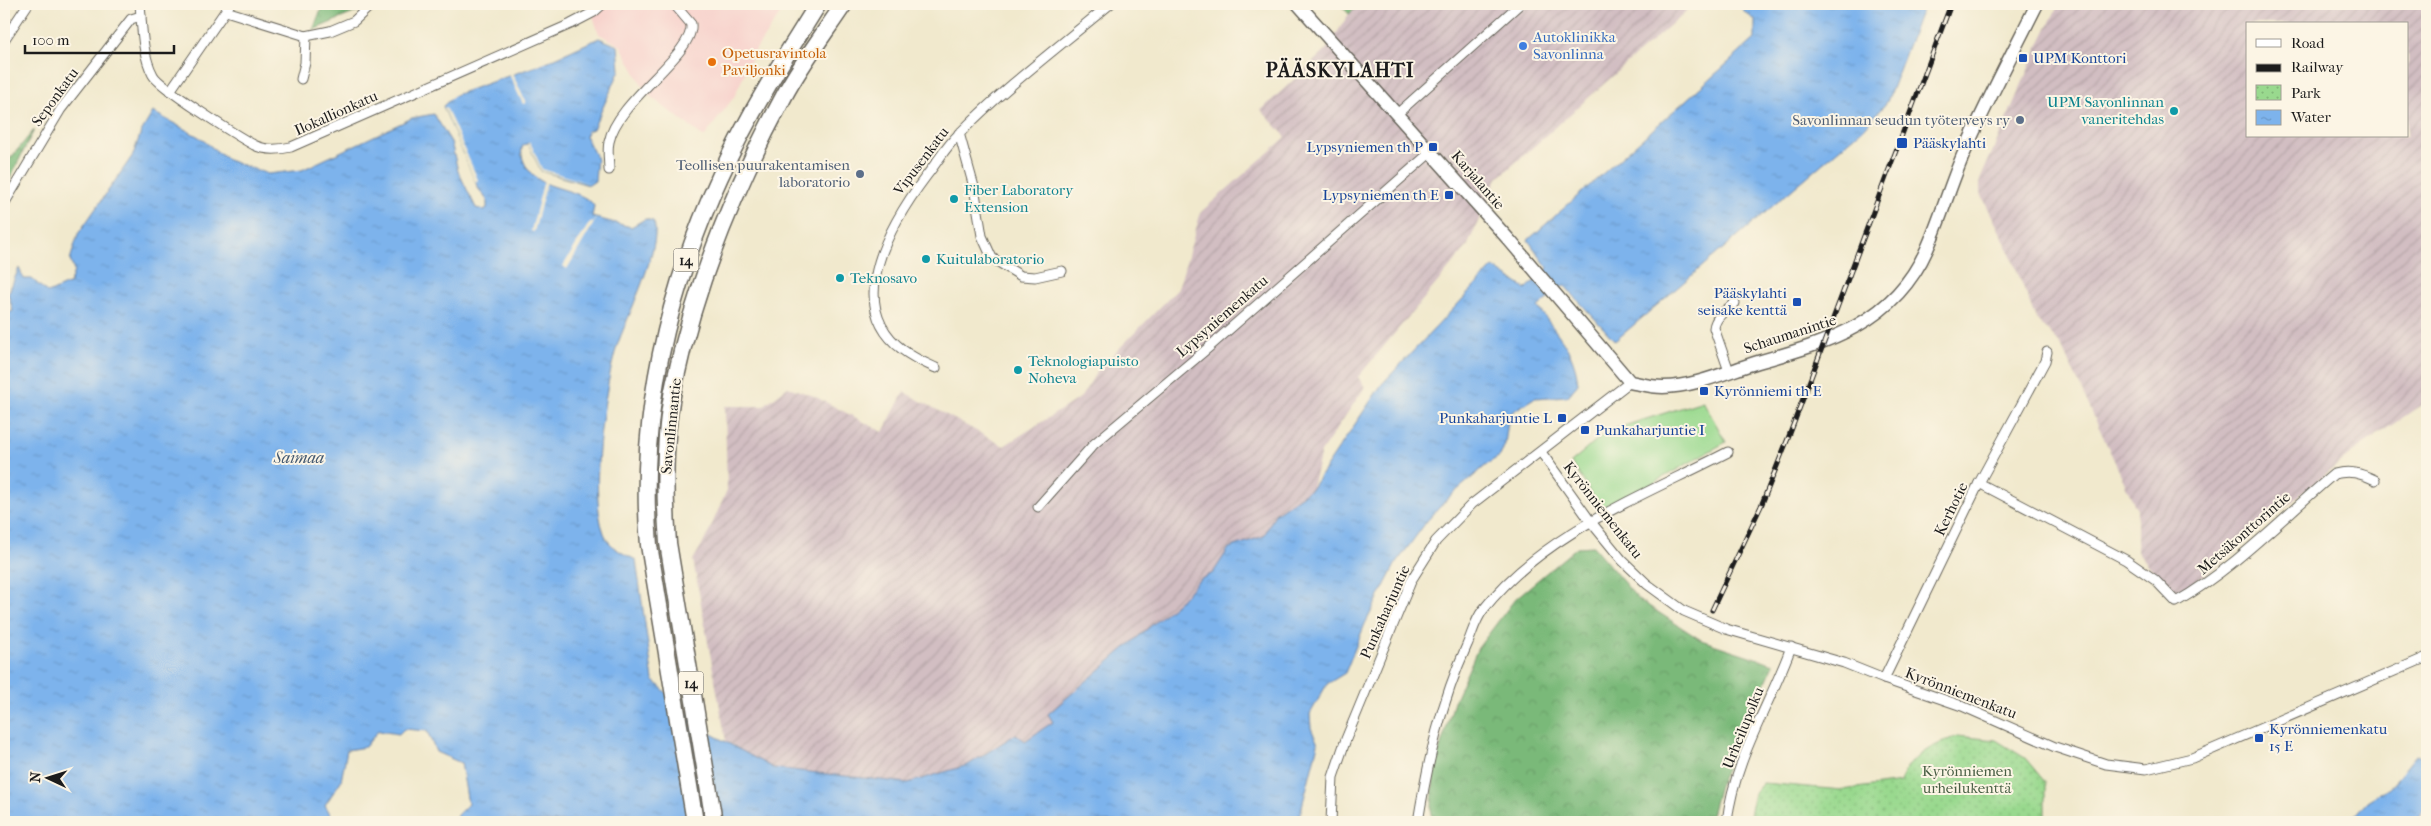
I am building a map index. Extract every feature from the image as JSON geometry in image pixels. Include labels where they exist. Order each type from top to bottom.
[{"type":"highway","name":"Savonlinnantie","points":[[695,822],[649,545],[645,502],[647,436],[655,380],[672,304],[689,252],[727,164],[766,89],[818,4]]},
{"type":"highway","name":"Savonlinnantie","points":[[714,822],[668,543],[665,499],[668,440],[674,382],[706,271],[746,174],[784,94],[844,4]]},
{"type":"street","points":[[4,40],[28,4]]},
{"type":"street","name":"Ilokallionkatu","points":[[140,4],[147,60],[153,77],[170,91],[255,145],[273,150],[291,148],[571,24],[594,12],[603,4]]},
{"type":"street","points":[[609,170],[609,142],[620,117],[629,104],[666,67],[690,36],[691,24],[686,15],[674,4]]},
{"type":"street","name":"Vipusenkatu","points":[[936,368],[902,350],[891,339],[878,316],[874,285],[879,258],[894,223],[912,194],[959,133],[1110,4]]},
{"type":"street","name":"Karjalantie","points":[[1298,4],[1431,152],[1630,382]]},
{"type":"street","points":[[1397,114],[1520,4]]},
{"type":"street","name":"Schaumanintie","points":[[1630,382],[1662,387],[1680,386],[1837,337],[1860,326],[1879,312],[1907,283],[1926,250],[1963,156],[2037,4]]},
{"type":"street","points":[[170,91],[228,7],[306,36],[330,31],[354,21],[370,7]]},
{"type":"street","name":"Seponkatu","points":[[4,204],[61,109],[131,19],[141,16]]},
{"type":"street","points":[[301,79],[305,63],[306,36]]},
{"type":"street","points":[[959,133],[974,187],[982,236],[992,258],[1021,276],[1034,277],[1062,271]]},
{"type":"street","name":"Lypsyniemenkatu","points":[[1038,507],[1094,444],[1208,348],[1431,152]]},
{"type":"street","points":[[1729,371],[1714,323],[1735,303]]},
{"type":"street","name":"Kerhotie","points":[[1884,679],[1979,483],[2045,360],[2047,352]]},
{"type":"street","name":"Punkaharjuntie","points":[[1331,822],[1333,777],[1346,739],[1412,579],[1436,541],[1472,504],[1630,382]]},
{"type":"street","name":"Kyrönniemenkatu","points":[[1541,452],[1591,522],[1622,560],[1647,584],[1684,611],[1726,629],[1844,663],[1962,706],[2085,759],[2123,768],[2146,768],[2192,758],[2427,657]]},
{"type":"street","points":[[1418,822],[1427,765],[1452,678],[1482,612],[1527,563],[1591,522],[1728,452]]},
{"type":"street","name":"Metsäkonttorintie","points":[[1979,483],[2126,560],[2156,580],[2176,602],[2205,585],[2244,554],[2334,474],[2347,470],[2375,480]]},
{"type":"street","name":"Urheilupolku","points":[[1727,822],[1729,806],[1742,758],[1792,647]]},
{"type":"shaded area","points":[[589,4],[787,4],[756,49],[734,97],[704,137],[647,94],[621,46],[599,34]]},
{"type":"shaded area","points":[[1360,4],[1694,4],[1496,180],[1467,247],[1358,377],[1365,387],[1321,452],[1312,488],[1275,514],[1264,537],[1229,548],[1213,573],[1199,580],[1181,600],[1048,714],[1054,722],[1025,741],[1016,734],[968,765],[908,783],[773,769],[726,741],[693,560],[706,538],[727,490],[725,406],[763,406],[788,387],[814,396],[883,432],[904,392],[1004,446],[1081,397],[1098,370],[1178,289],[1201,212],[1286,137],[1261,110],[1326,50],[1349,14]]},
{"type":"shaded area","points":[[2059,4],[2427,4],[2427,401],[2361,446],[2302,493],[2225,560],[2177,594],[2159,578],[2137,551],[2137,510],[2061,345],[2036,319],[2008,248],[1980,192],[1980,180],[2041,40]]},
{"type":"green space","points":[[323,4],[366,4],[363,9],[313,30]]},
{"type":"green space","points":[[1340,4],[1360,4],[1349,14]]},
{"type":"green space","points":[[34,130],[4,190],[4,166]]},
{"type":"green space","points":[[1703,401],[1726,442],[1603,511],[1571,462],[1608,431]]},
{"type":"green space","points":[[1593,546],[1638,599],[1701,640],[1774,664],[1719,785],[1709,822],[1431,822],[1434,768],[1454,702],[1478,648],[1515,599],[1577,547]]},
{"type":"green space","name":"Kyrönniemen urheilukenttä","points":[[1957,736],[1996,740],[2025,758],[2045,782],[2045,822],[1749,822],[1754,793],[1763,783],[1842,790],[1901,782],[1909,765],[1916,758],[1940,743]]},
{"type":"water","name":"Saimaa","points":[[1743,4],[1924,4],[1887,102],[1864,128],[1615,341],[1564,285],[1538,307],[1569,351],[1578,384],[1568,396],[1534,398],[1509,414],[1505,444],[1500,456],[1490,462],[1448,498],[1427,521],[1395,565],[1365,624],[1345,673],[1327,684],[1310,714],[1311,728],[1318,744],[1298,822],[455,822],[457,815],[468,804],[461,763],[436,752],[427,731],[404,729],[399,734],[378,731],[365,747],[347,750],[341,781],[325,805],[335,822],[4,822],[4,315],[13,311],[8,294],[19,268],[24,279],[32,279],[48,293],[70,283],[74,271],[70,260],[78,234],[133,155],[141,132],[153,112],[199,137],[228,160],[268,174],[302,170],[412,118],[434,114],[451,142],[458,171],[476,208],[484,210],[487,208],[487,200],[478,188],[443,106],[455,95],[542,64],[599,38],[618,46],[620,70],[593,129],[587,131],[586,137],[597,159],[595,181],[589,185],[541,171],[528,143],[522,147],[522,153],[529,171],[537,178],[591,202],[594,206],[592,217],[631,227],[645,219],[653,221],[655,231],[654,245],[617,346],[607,388],[599,445],[598,502],[601,524],[608,541],[617,550],[636,560],[653,680],[708,732],[773,768],[908,783],[968,765],[1016,734],[1025,741],[1053,722],[1048,714],[1181,600],[1199,580],[1213,573],[1229,548],[1264,536],[1275,514],[1312,488],[1382,384],[1493,267],[1526,289],[1548,268],[1528,240],[1755,39],[1755,20],[1743,11]]},
{"type":"water","points":[[2416,755],[2427,759],[2427,805],[2414,822],[2349,822],[2367,801],[2391,786]]},
{"type":"pier","points":[[512,73],[526,103],[523,104],[509,74]]},
{"type":"pier","points":[[446,107],[478,180],[475,182],[444,108]]},
{"type":"pier","points":[[530,142],[542,169],[594,185],[541,171],[528,143]]},
{"type":"pier","points":[[544,180],[547,181],[534,232],[531,231]]},
{"type":"pier","points":[[598,216],[567,269],[563,266],[590,222],[593,223]]},
{"type":"railway","points":[[1712,610],[1761,506],[1789,436],[1951,4]]},
{"type":"place","name":"Autoklinikka Savonlinna","points":[[1523,46]]},
{"type":"place","name":"UPM Konttori","points":[[2023,58]]},
{"type":"place","name":"Opetusravintola Paviljonki","points":[[712,62]]},
{"type":"place","name":"UPM Savonlinnan vaneritehdas","points":[[2174,111]]},
{"type":"place","name":"Savonlinnan seudun työterveys ry","points":[[2020,120]]},
{"type":"place","name":"Pääskylahti","points":[[1902,143]]},
{"type":"place","name":"Lypsyniemen th P","points":[[1433,147]]},
{"type":"place","name":"Teollisen puurakentamisen laboratorio","points":[[860,174]]},
{"type":"place","name":"Lypsyniemen th E","points":[[1449,195]]},
{"type":"place","name":"Fiber Laboratory Extension","points":[[954,199]]},
{"type":"place","name":"Kuitulaboratorio","points":[[926,259]]},
{"type":"place","name":"Teknosavo","points":[[840,278]]},
{"type":"place","name":"Pääskylahti seisake kenttä","points":[[1797,302]]},
{"type":"place","name":"Teknologiapuisto Noheva","points":[[1018,370]]},
{"type":"place","name":"Kyrönniemi th E","points":[[1704,391]]},
{"type":"place","name":"Punkaharjuntie L","points":[[1562,418]]},
{"type":"place","name":"Punkaharjuntie I","points":[[1585,430]]},
{"type":"place","name":"Kyrönniemenkatu 15 E","points":[[2259,738]]},
{"type":"district","name":"PÄÄSKYLAHTI","points":[[1340,70]]}]
